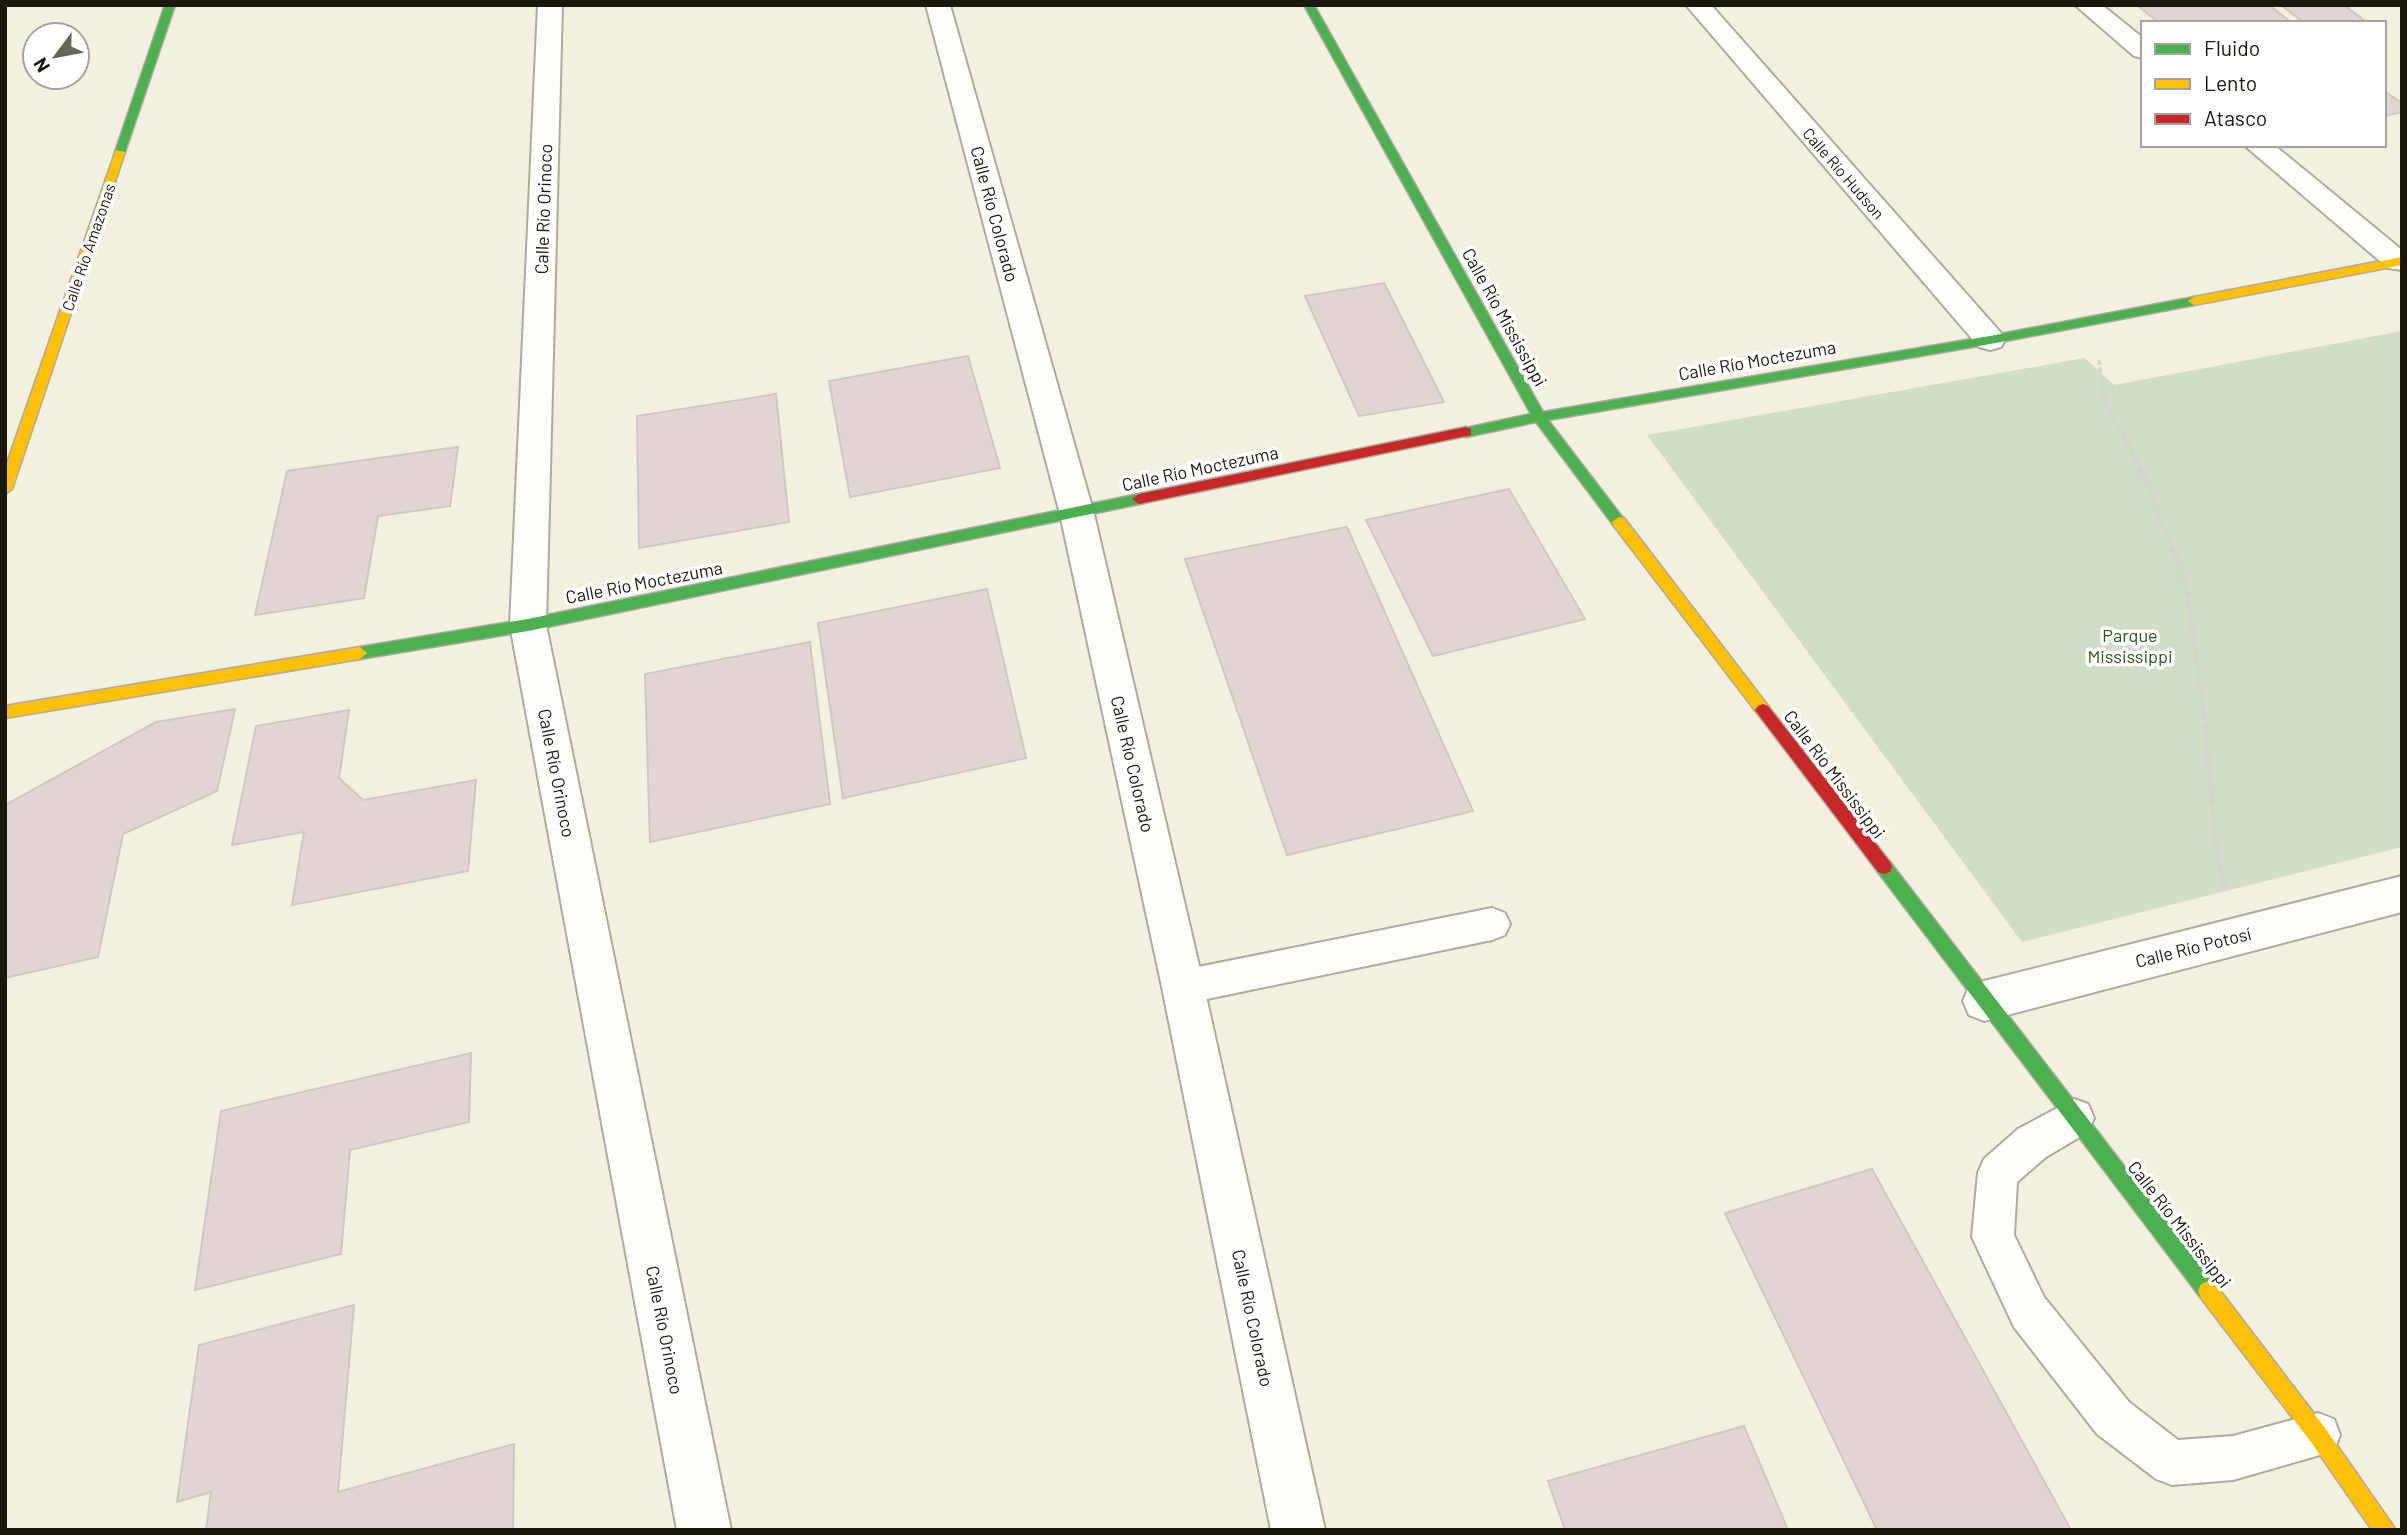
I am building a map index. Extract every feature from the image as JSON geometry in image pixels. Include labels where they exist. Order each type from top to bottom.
[{"type":"street","name":"Calle Río Amazonas","points":[[5,489],[170,5]]},
{"type":"street","name":"Calle Río Orinoco","points":[[550,5],[528,625],[704,1530]]},
{"type":"street","name":"Calle Río Colorado","points":[[938,5],[1077,514],[1183,987],[1298,1530]]},
{"type":"street","name":"Calle Río Mississippi","points":[[1309,5],[1539,417],[2318,1435],[2385,1530]]},
{"type":"street","name":"Calle Río Hudson","points":[[1698,5],[1990,340]]},
{"type":"street","points":[[2087,5],[2141,49]]},
{"type":"street","points":[[2258,147],[2400,262]]},
{"type":"street","name":"Calle Río Moctezuma","points":[[5,712],[528,625],[1539,417],[1990,340],[2400,262]]},
{"type":"street","name":"Calle Río Potosí","points":[[1984,1001],[2402,894]]},
{"type":"lane","points":[[1183,987],[1492,924]]},
{"type":"lane","points":[[2074,1118],[2032,1143],[1998,1173],[1993,1237],[2029,1312],[2113,1418],[2172,1464],[2233,1458],[2318,1435]]},
{"type":"path","points":[[2093,321],[2105,401],[2145,479],[2186,584],[2217,853],[2233,937]]},
{"type":"green space","name":"Parque Mississippi","points":[[2402,331],[2402,847],[2022,942],[1647,435],[2085,358],[2114,385]]},
{"type":"building","points":[[2137,5],[2269,5],[2289,21],[2157,21]]},
{"type":"building","points":[[2281,5],[2344,5],[2365,21],[2301,21]]},
{"type":"building","points":[[2386,92],[2402,103],[2402,112],[2386,116]]},
{"type":"building","points":[[1384,283],[1444,402],[1359,416],[1305,296]]},
{"type":"building","points":[[968,356],[1000,468],[850,497],[829,381]]},
{"type":"building","points":[[776,394],[789,522],[639,548],[637,416]]},
{"type":"building","points":[[458,447],[450,506],[378,516],[364,598],[255,615],[287,471]]},
{"type":"building","points":[[1509,489],[1585,619],[1433,656],[1366,520]]},
{"type":"building","points":[[1347,527],[1473,811],[1287,855],[1185,559]]},
{"type":"building","points":[[987,589],[1026,758],[843,798],[818,623]]},
{"type":"building","points":[[810,642],[830,804],[650,842],[645,674]]},
{"type":"building","points":[[235,709],[217,791],[123,834],[98,957],[5,978],[5,805],[156,722]]},
{"type":"building","points":[[349,710],[339,778],[363,800],[476,780],[468,871],[292,905],[304,832],[232,845],[256,726]]},
{"type":"building","points":[[471,1053],[469,1122],[350,1150],[341,1254],[195,1290],[221,1111]]},
{"type":"building","points":[[1872,1169],[2071,1530],[1877,1530],[1725,1213]]},
{"type":"building","points":[[354,1305],[338,1492],[514,1444],[513,1530],[206,1530],[211,1492],[177,1502],[199,1345]]},
{"type":"building","points":[[1744,1426],[1788,1530],[1565,1530],[1548,1481]]},
{"type":"traffic: fast","points":[[120,152],[170,5]]},
{"type":"traffic: fast","points":[[1309,5],[1539,417],[1619,522]]},
{"type":"traffic: fast","points":[[1466,432],[1539,417],[1990,340],[2194,301]]},
{"type":"traffic: fast","points":[[360,653],[528,625],[1139,499]]},
{"type":"traffic: fast","points":[[1884,867],[2208,1291]]},
{"type":"traffic: slow","points":[[5,489],[120,152]]},
{"type":"traffic: slow","points":[[2194,301],[2402,261]]},
{"type":"traffic: slow","points":[[1619,522],[1763,710]]},
{"type":"traffic: slow","points":[[5,712],[360,653]]},
{"type":"traffic: slow","points":[[2208,1291],[2318,1435],[2385,1530]]},
{"type":"traffic: jam","points":[[1139,499],[1466,432]]},
{"type":"traffic: jam","points":[[1763,710],[1884,867]]}]
